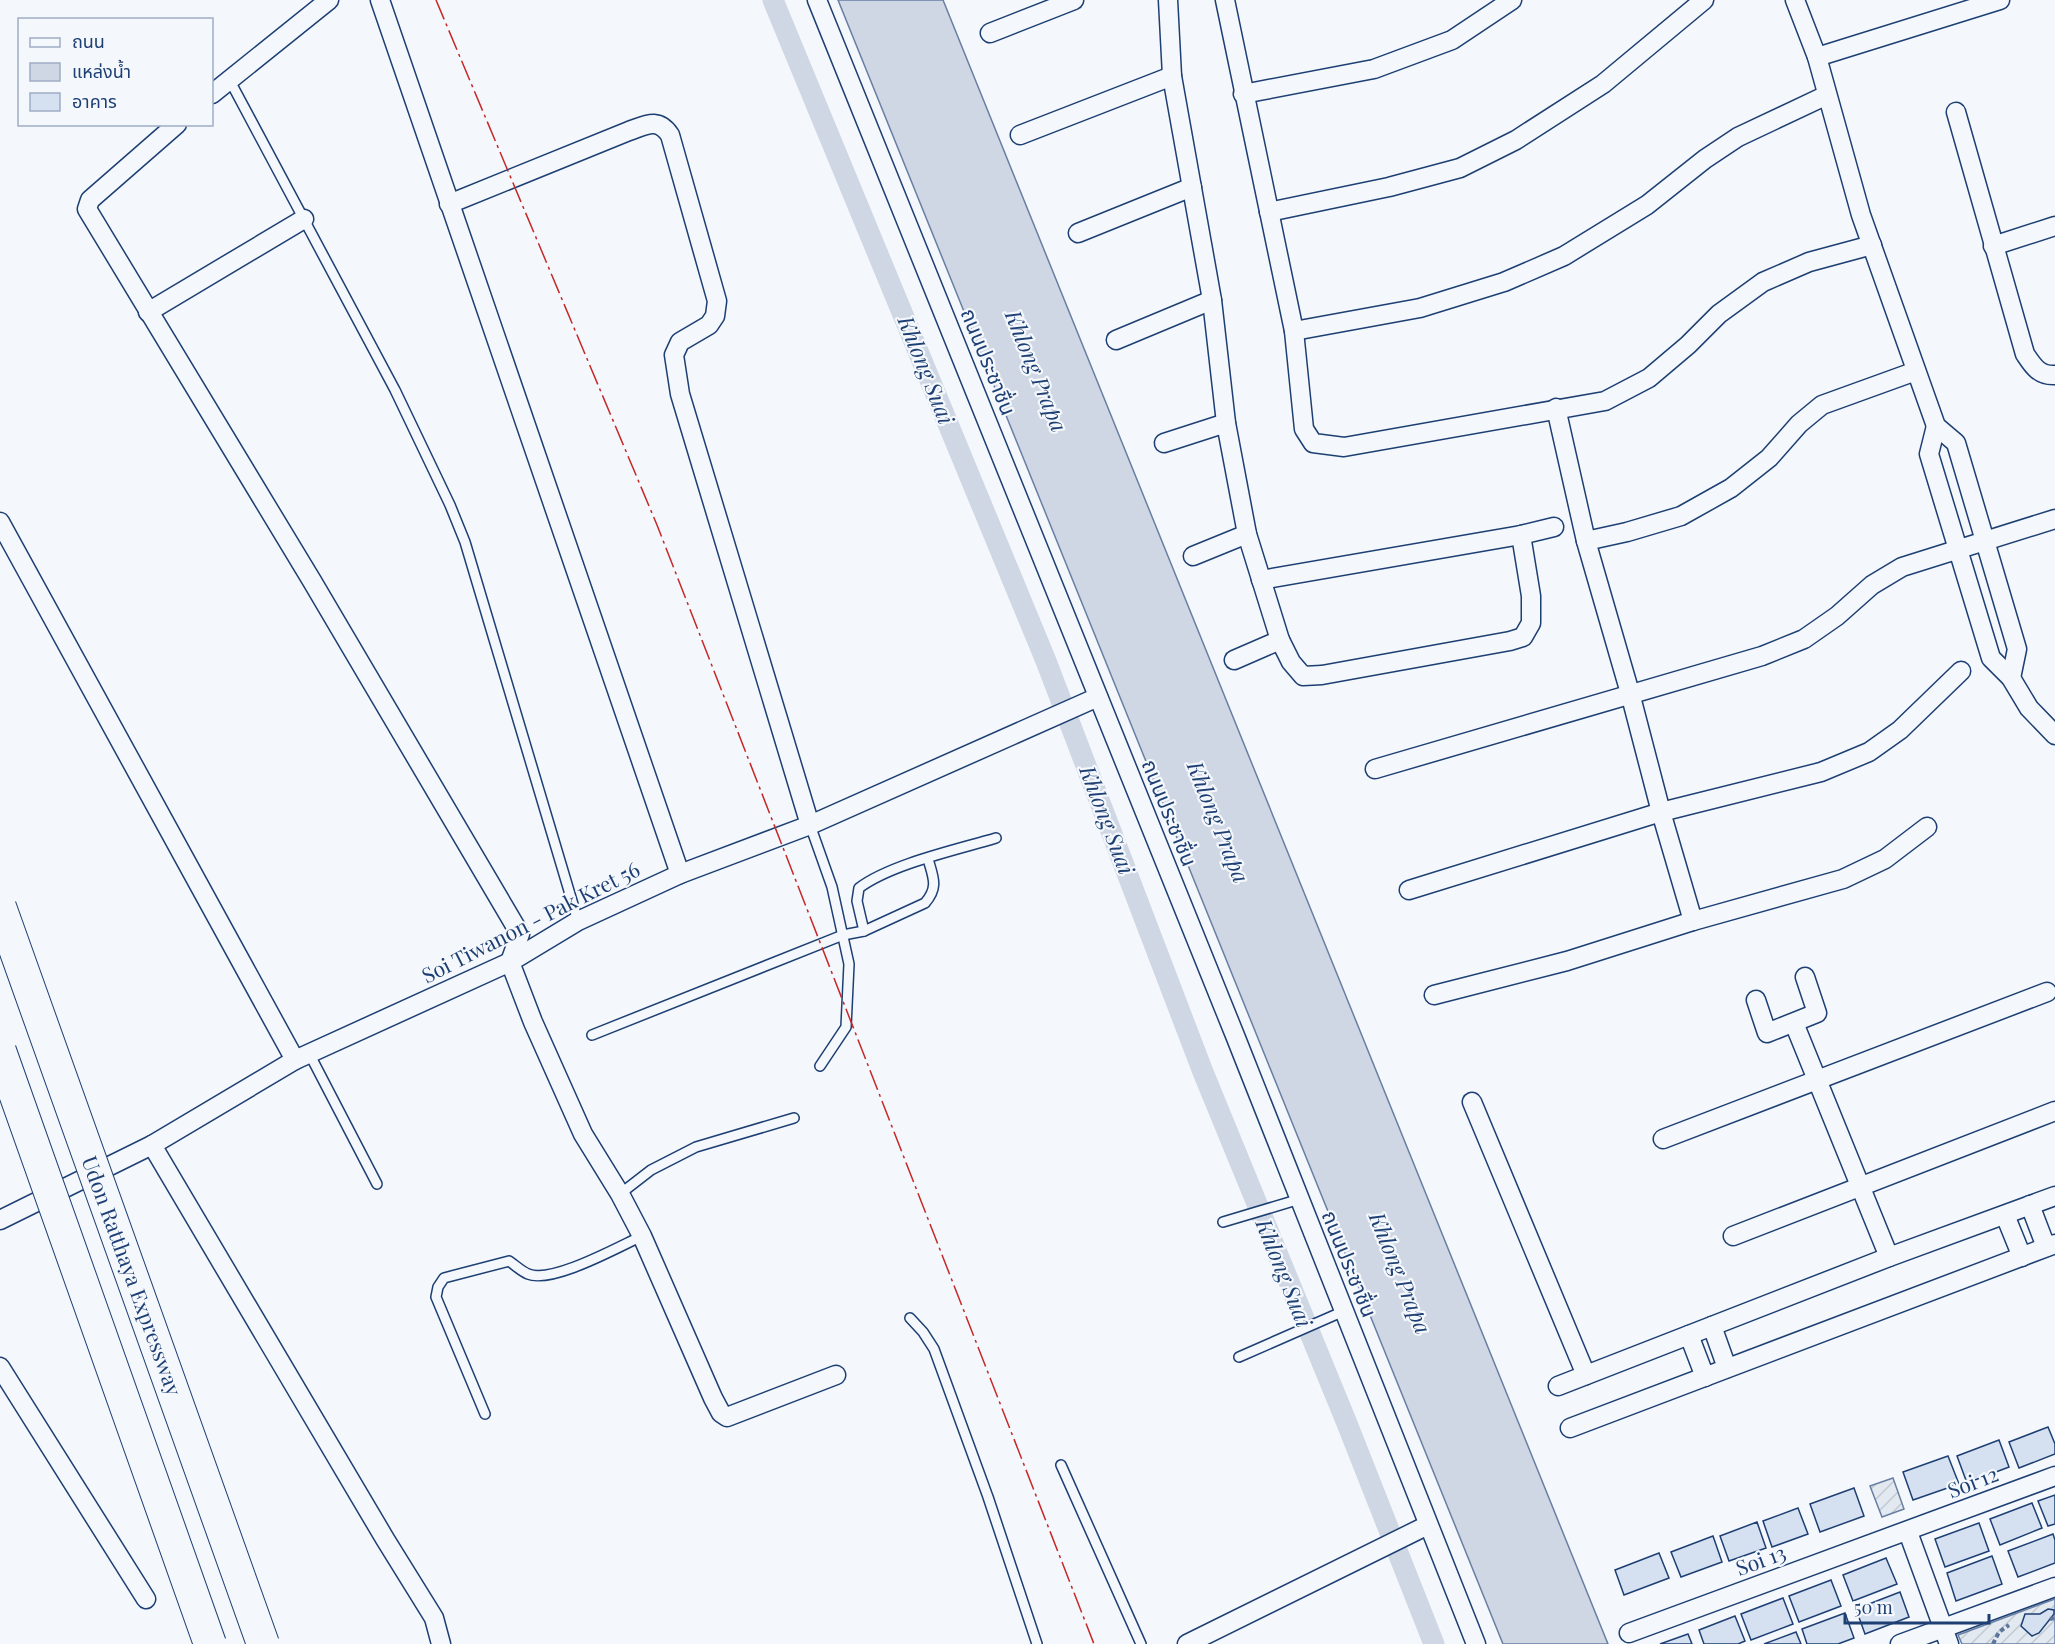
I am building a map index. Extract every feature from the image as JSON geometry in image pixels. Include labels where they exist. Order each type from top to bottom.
[{"type":"highway","name":"Udon Ratthaya Expressway","points":[[0,907],[262,1644]]},
{"type":"highway","points":[[0,1051],[210,1644]]},
{"type":"street","points":[[213,93],[328,0]]},
{"type":"street","points":[[380,0],[680,874]]},
{"type":"street","name":"ถนนประชาชื่น","points":[[817,0],[1300,1200],[1476,1644]]},
{"type":"street","points":[[990,33],[1074,0]]},
{"type":"street","points":[[1168,0],[1172,76],[1212,300],[1226,423],[1246,534],[1280,640],[1291,662],[1303,675],[1322,675],[1523,637],[1531,623],[1531,596],[1521,535]]},
{"type":"street","points":[[1225,0],[1294,331],[1304,429],[1312,442],[1344,447],[1605,401],[1649,378],[1688,345],[1719,314],[1763,282],[1809,262],[1872,245]]},
{"type":"street","points":[[1243,94],[1374,69],[1452,40],[1512,0]]},
{"type":"street","points":[[1269,212],[1389,188],[1460,168],[1516,140],[1603,84],[1704,0]]},
{"type":"street","points":[[1795,0],[1817,57],[1861,215],[1936,426],[1956,443],[2018,649],[2011,678]]},
{"type":"street","points":[[1817,57],[2000,0]]},
{"type":"street","points":[[1020,135],[1172,76]]},
{"type":"street","points":[[1294,331],[1420,308],[1504,282],[1564,256],[1647,206],[1705,159],[1738,137],[1827,95]]},
{"type":"street","points":[[1956,112],[2025,354],[2035,370],[2046,376],[2055,375]]},
{"type":"street","points":[[449,204],[652,123],[665,127],[670,135],[717,301],[715,316],[709,325],[680,342],[674,355],[680,394],[810,825]]},
{"type":"street","points":[[175,126],[90,200],[87,209],[312,581],[520,934],[510,962],[533,1022],[583,1134],[620,1194],[642,1236],[721,1413],[727,1417],[836,1375]]},
{"type":"street","points":[[1078,233],[1192,188]]},
{"type":"street","points":[[148,312],[304,219]]},
{"type":"street","points":[[1993,246],[2055,226]]},
{"type":"street","points":[[1116,340],[1212,300]]},
{"type":"street","points":[[1586,541],[1681,516],[1731,488],[1769,458],[1799,424],[1822,405],[1916,370]]},
{"type":"street","points":[[1556,408],[1586,541],[1630,693],[1660,812],[1693,921]]},
{"type":"street","points":[[1164,443],[1226,423]]},
{"type":"street","points":[[1936,426],[1929,454],[1991,658],[2011,678],[2030,708],[2055,735]]},
{"type":"street","points":[[1375,769],[1762,656],[1804,639],[1837,616],[1872,585],[1902,567],[1985,539],[2055,519]]},
{"type":"street","points":[[0,522],[303,1058]]},
{"type":"street","points":[[1261,580],[1521,535],[1554,527]]},
{"type":"street","points":[[1192,556],[1246,534]]},
{"type":"street","points":[[1234,660],[1280,640]]},
{"type":"street","points":[[1409,890],[1660,812],[1821,772],[1869,752],[1900,729],[1961,671]]},
{"type":"street","name":"Soi Tiwanon - Pak Kret 56","points":[[0,1220],[152,1145],[303,1058],[510,962],[578,921],[680,874],[810,825],[1098,697]]},
{"type":"street","points":[[1434,995],[1567,961],[1693,921],[1843,879],[1886,859],[1928,827]]},
{"type":"street","points":[[1756,1000],[1767,1033],[1818,1013],[1805,977]]},
{"type":"street","points":[[1663,1139],[2047,992]]},
{"type":"street","points":[[1794,1023],[1889,1257]]},
{"type":"street","points":[[1473,1102],[1586,1375]]},
{"type":"street","points":[[1733,1236],[2055,1111]]},
{"type":"street","points":[[152,1145],[434,1618],[441,1644]]},
{"type":"street","points":[[1558,1386],[1889,1257],[2055,1196]]},
{"type":"street","points":[[1570,1428],[2050,1245],[2030,1205]]},
{"type":"street","points":[[2005,1215],[2022,1257]]},
{"type":"street","points":[[1712,1326],[1727,1368]]},
{"type":"street","points":[[1689,1335],[1705,1377]]},
{"type":"street","points":[[0,1366],[146,1599]]},
{"type":"street","name":"Soi 12","points":[[1908,1532],[2055,1476]]},
{"type":"street","points":[[1187,1644],[1428,1525]]},
{"type":"street","points":[[1908,1532],[1946,1636]]},
{"type":"street","name":"Soi 13","points":[[1629,1633],[1908,1532]]},
{"type":"street","points":[[1900,1644],[1946,1636],[2055,1587]]},
{"type":"lane","points":[[230,79],[395,390],[450,505],[465,542],[578,921]]},
{"type":"lane","points":[[810,825],[832,887],[849,964],[846,1027],[820,1066]]},
{"type":"lane","points":[[864,931],[857,901],[859,888],[870,880],[894,870],[996,838]]},
{"type":"lane","points":[[592,1035],[843,935],[864,931],[925,903],[933,894],[934,885],[928,859]]},
{"type":"lane","points":[[303,1058],[376,1184]]},
{"type":"lane","points":[[620,1194],[651,1170],[696,1147],[794,1118]]},
{"type":"lane","points":[[1223,1222],[1300,1200]]},
{"type":"lane","points":[[485,1414],[436,1297],[438,1287],[444,1278],[509,1261],[530,1275],[545,1275],[574,1268],[642,1236]]},
{"type":"lane","points":[[1239,1357],[1344,1311]]},
{"type":"lane","points":[[910,1318],[934,1348],[988,1497],[1037,1644]]},
{"type":"lane","points":[[1061,1465],[1141,1644]]},
{"type":"path","points":[[1993,1644],[1999,1632],[2016,1622]]},
{"type":"shaded area","points":[[1893,1478],[1904,1509],[1882,1517],[1870,1486]]},
{"type":"shaded area","points":[[2055,1599],[2055,1644],[1962,1644],[1958,1635]]},
{"type":"water","name":"Khlong Prapa","points":[[838,0],[943,0],[1608,1644],[1503,1644]]},
{"type":"building","points":[[2048,1427],[2055,1444],[2055,1454],[2019,1468],[2009,1442]]},
{"type":"building","points":[[1999,1440],[2009,1467],[1967,1483],[1957,1456]]},
{"type":"building","points":[[1948,1456],[1959,1484],[1913,1500],[1903,1472]]},
{"type":"building","points":[[1854,1488],[1864,1516],[1820,1532],[1810,1504]]},
{"type":"building","points":[[2055,1495],[2055,1524],[2048,1526],[2038,1501]]},
{"type":"building","points":[[2032,1503],[2042,1528],[2000,1545],[1990,1519]]},
{"type":"building","points":[[1798,1508],[1808,1534],[1772,1547],[1763,1521]]},
{"type":"building","points":[[1757,1522],[1766,1548],[1729,1561],[1720,1536]]},
{"type":"building","points":[[1979,1523],[1989,1551],[1945,1567],[1935,1539]]},
{"type":"building","points":[[2053,1534],[2055,1563],[2018,1577],[2008,1551]]},
{"type":"building","points":[[1713,1536],[1722,1562],[1681,1577],[1671,1552]]},
{"type":"building","points":[[1659,1553],[1669,1578],[1624,1595],[1615,1570]]},
{"type":"building","points":[[1992,1556],[2002,1584],[1956,1601],[1947,1573]]},
{"type":"building","points":[[1886,1558],[1897,1584],[1853,1601],[1843,1575]]},
{"type":"building","points":[[1831,1580],[1841,1606],[1799,1622],[1789,1596]]},
{"type":"building","points":[[1900,1592],[1909,1617],[1865,1634],[1856,1609]]},
{"type":"building","points":[[1783,1598],[1793,1624],[1751,1640],[1741,1614]]},
{"type":"building","points":[[2048,1609],[2054,1610],[2054,1614],[2039,1633],[2032,1636],[2021,1626],[2025,1614],[2040,1614]]},
{"type":"building","points":[[1845,1613],[1854,1638],[1838,1644],[1807,1644],[1802,1629]]},
{"type":"building","points":[[1735,1616],[1745,1641],[1738,1644],[1704,1644],[1699,1630]]},
{"type":"building","points":[[1796,1632],[1801,1644],[1764,1644]]},
{"type":"building","points":[[1688,1634],[1692,1644],[1660,1644]]},
{"type":"waterway","name":"Khlong Suai","points":[[773,0],[1046,661],[1203,1072],[1346,1421],[1434,1644]]},
{"type":"power","points":[[436,0],[657,525],[1094,1644]]}]
